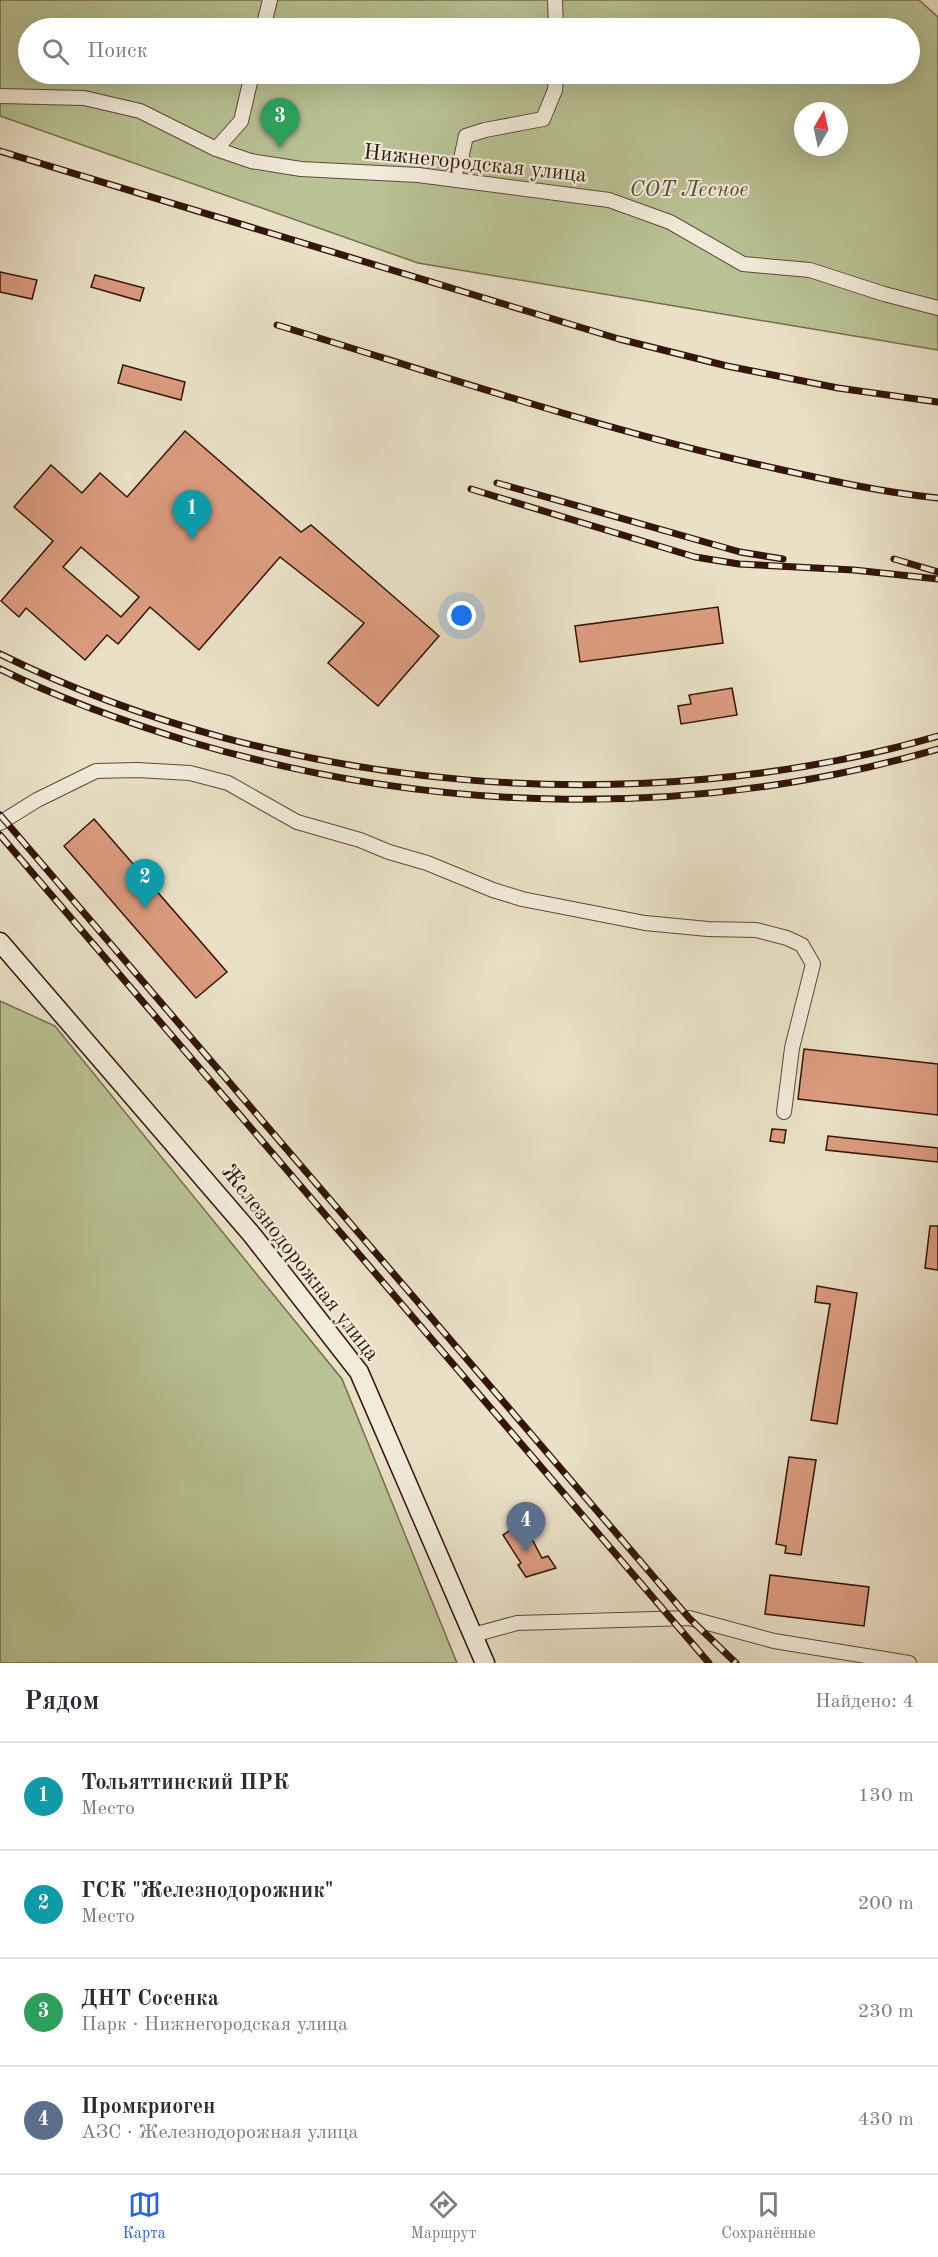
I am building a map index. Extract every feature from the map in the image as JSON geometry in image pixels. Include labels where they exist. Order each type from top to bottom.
[{"type":"main road","name":"Железнодорожная улица","points":[[0,942],[254,1236],[359,1372],[486,1663]]},
{"type":"street","points":[[266,18],[270,0]]},
{"type":"street","points":[[555,0],[556,18]]},
{"type":"street","points":[[216,149],[241,121],[250,84]]},
{"type":"street","points":[[451,179],[460,163],[466,135],[543,119],[555,84]]},
{"type":"street","name":"Нижнегородская улица","points":[[0,96],[84,98],[140,111],[216,149],[251,161],[301,169],[418,175],[609,200],[670,222],[743,264],[810,270],[884,294],[938,308]]},
{"type":"street","points":[[0,823],[37,800],[96,771],[137,770],[190,773],[228,783],[297,822],[360,840],[522,899],[645,923],[708,929],[756,930],[787,938],[802,945],[813,964],[792,1048],[784,1112]]},
{"type":"street","points":[[473,1635],[517,1623],[689,1618],[774,1641],[909,1663]]},
{"type":"green space","name":"СОТ Лесное","points":[[0,0],[919,0],[938,17],[938,350],[418,263],[0,116]]},
{"type":"green space","points":[[0,1001],[55,1026],[342,1379],[457,1663],[0,1663]]},
{"type":"building","points":[[0,272],[37,280],[32,299],[0,292]]},
{"type":"building","points":[[95,275],[144,288],[140,301],[91,287]]},
{"type":"building","points":[[123,365],[185,382],[181,400],[118,383]]},
{"type":"building","points":[[185,431],[301,532],[311,525],[439,636],[378,706],[328,663],[364,623],[280,557],[199,650],[150,607],[118,644],[107,635],[85,660],[26,608],[19,617],[1,601],[53,541],[14,507],[51,465],[82,493],[100,473],[127,497]],"holes":[[[81,547],[139,597],[121,617],[63,567]]]},
{"type":"building","points":[[718,607],[723,643],[580,662],[575,626]]},
{"type":"building","points":[[732,688],[737,715],[681,724],[678,706],[691,704],[689,695]]},
{"type":"building","points":[[94,819],[227,972],[196,998],[64,846]]},
{"type":"building","points":[[804,1049],[938,1064],[938,1115],[798,1099]]},
{"type":"building","points":[[772,1129],[786,1130],[784,1143],[770,1141]]},
{"type":"building","points":[[828,1136],[938,1148],[938,1162],[826,1150]]},
{"type":"building","points":[[930,1226],[938,1226],[938,1270],[925,1268]]},
{"type":"building","points":[[817,1286],[857,1293],[837,1424],[811,1420],[830,1304],[815,1302]]},
{"type":"building","points":[[789,1457],[816,1460],[801,1555],[785,1553],[786,1546],[776,1544]]},
{"type":"building","points":[[523,1522],[542,1558],[548,1556],[556,1568],[526,1577],[518,1565],[521,1563],[503,1535]]},
{"type":"building","points":[[770,1575],[869,1587],[864,1626],[765,1614]]},
{"type":"railway","points":[[0,151],[619,339],[727,366],[838,388],[938,402]]},
{"type":"railway","points":[[277,325],[517,400],[699,450],[848,484],[938,498]]},
{"type":"railway","points":[[497,483],[740,552],[783,559]]},
{"type":"railway","points":[[471,489],[695,557],[739,564],[854,570],[938,579]]},
{"type":"railway","points":[[894,559],[938,572]]},
{"type":"railway","points":[[0,654],[108,701],[222,737],[341,764],[462,779],[583,785],[705,779],[823,763],[938,736]]},
{"type":"railway","points":[[0,669],[96,710],[194,743],[285,767],[378,784],[472,795],[566,799],[660,797],[753,788],[846,772],[938,749]]},
{"type":"railway","points":[[0,815],[689,1618],[736,1663]]},
{"type":"railway","points":[[0,835],[709,1663]]},
{"type":"place","name":"ДНТ Сосенка","points":[[280,148]]},
{"type":"place","name":"Тольяттинский ПРК","points":[[192,540]]},
{"type":"place","name":"ГСК \"Железнодорожник\"","points":[[145,909]]},
{"type":"place","name":"Промкриоген","points":[[526,1552]]}]
